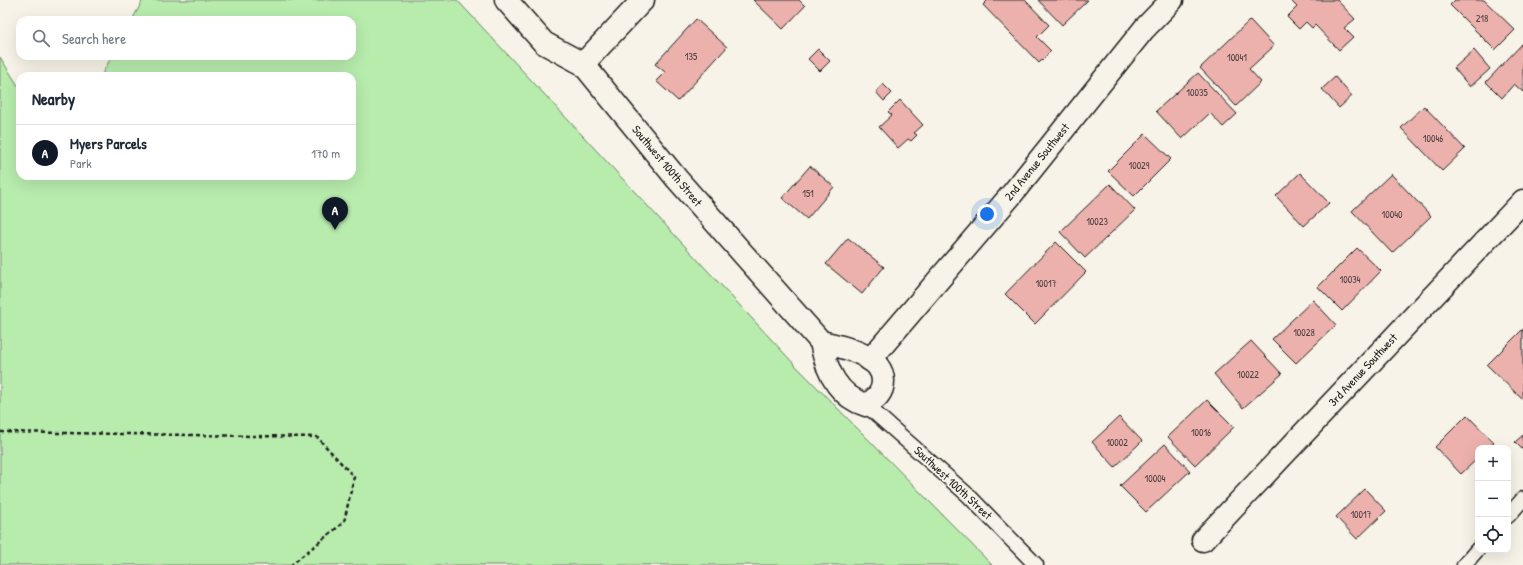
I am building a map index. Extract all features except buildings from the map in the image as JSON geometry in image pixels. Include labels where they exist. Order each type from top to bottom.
[{"type":"street","name":"Southwest 100th Street","points":[[506,0],[544,43],[583,64],[677,179],[821,342],[824,361],[841,390],[848,397],[866,405]]},
{"type":"street","points":[[583,64],[643,0]]},
{"type":"street","name":"2nd Avenue Southwest","points":[[870,360],[1007,199],[1144,29],[1172,0]]},
{"type":"street","name":"3rd Avenue Southwest","points":[[1203,540],[1523,201]]},
{"type":"street","points":[[821,342],[840,346],[870,360],[879,367],[883,375],[883,388],[876,399],[866,405]]},
{"type":"lane","name":"Southwest 100th Street","points":[[866,405],[969,496],[1036,565]]},
{"type":"lane","points":[[1511,513],[1523,499]]},
{"type":"lane","points":[[1464,565],[1475,552]]},
{"type":"path","points":[[0,432],[317,438],[354,477],[344,522],[291,565]]},
{"type":"green space","points":[[143,0],[457,0],[795,365],[992,565],[0,565],[0,57],[16,83],[16,180],[356,180],[356,72],[103,72],[110,60],[356,60],[356,16],[134,16]]},
{"type":"place","name":"Myers Parcels","points":[[335,230]]}]
